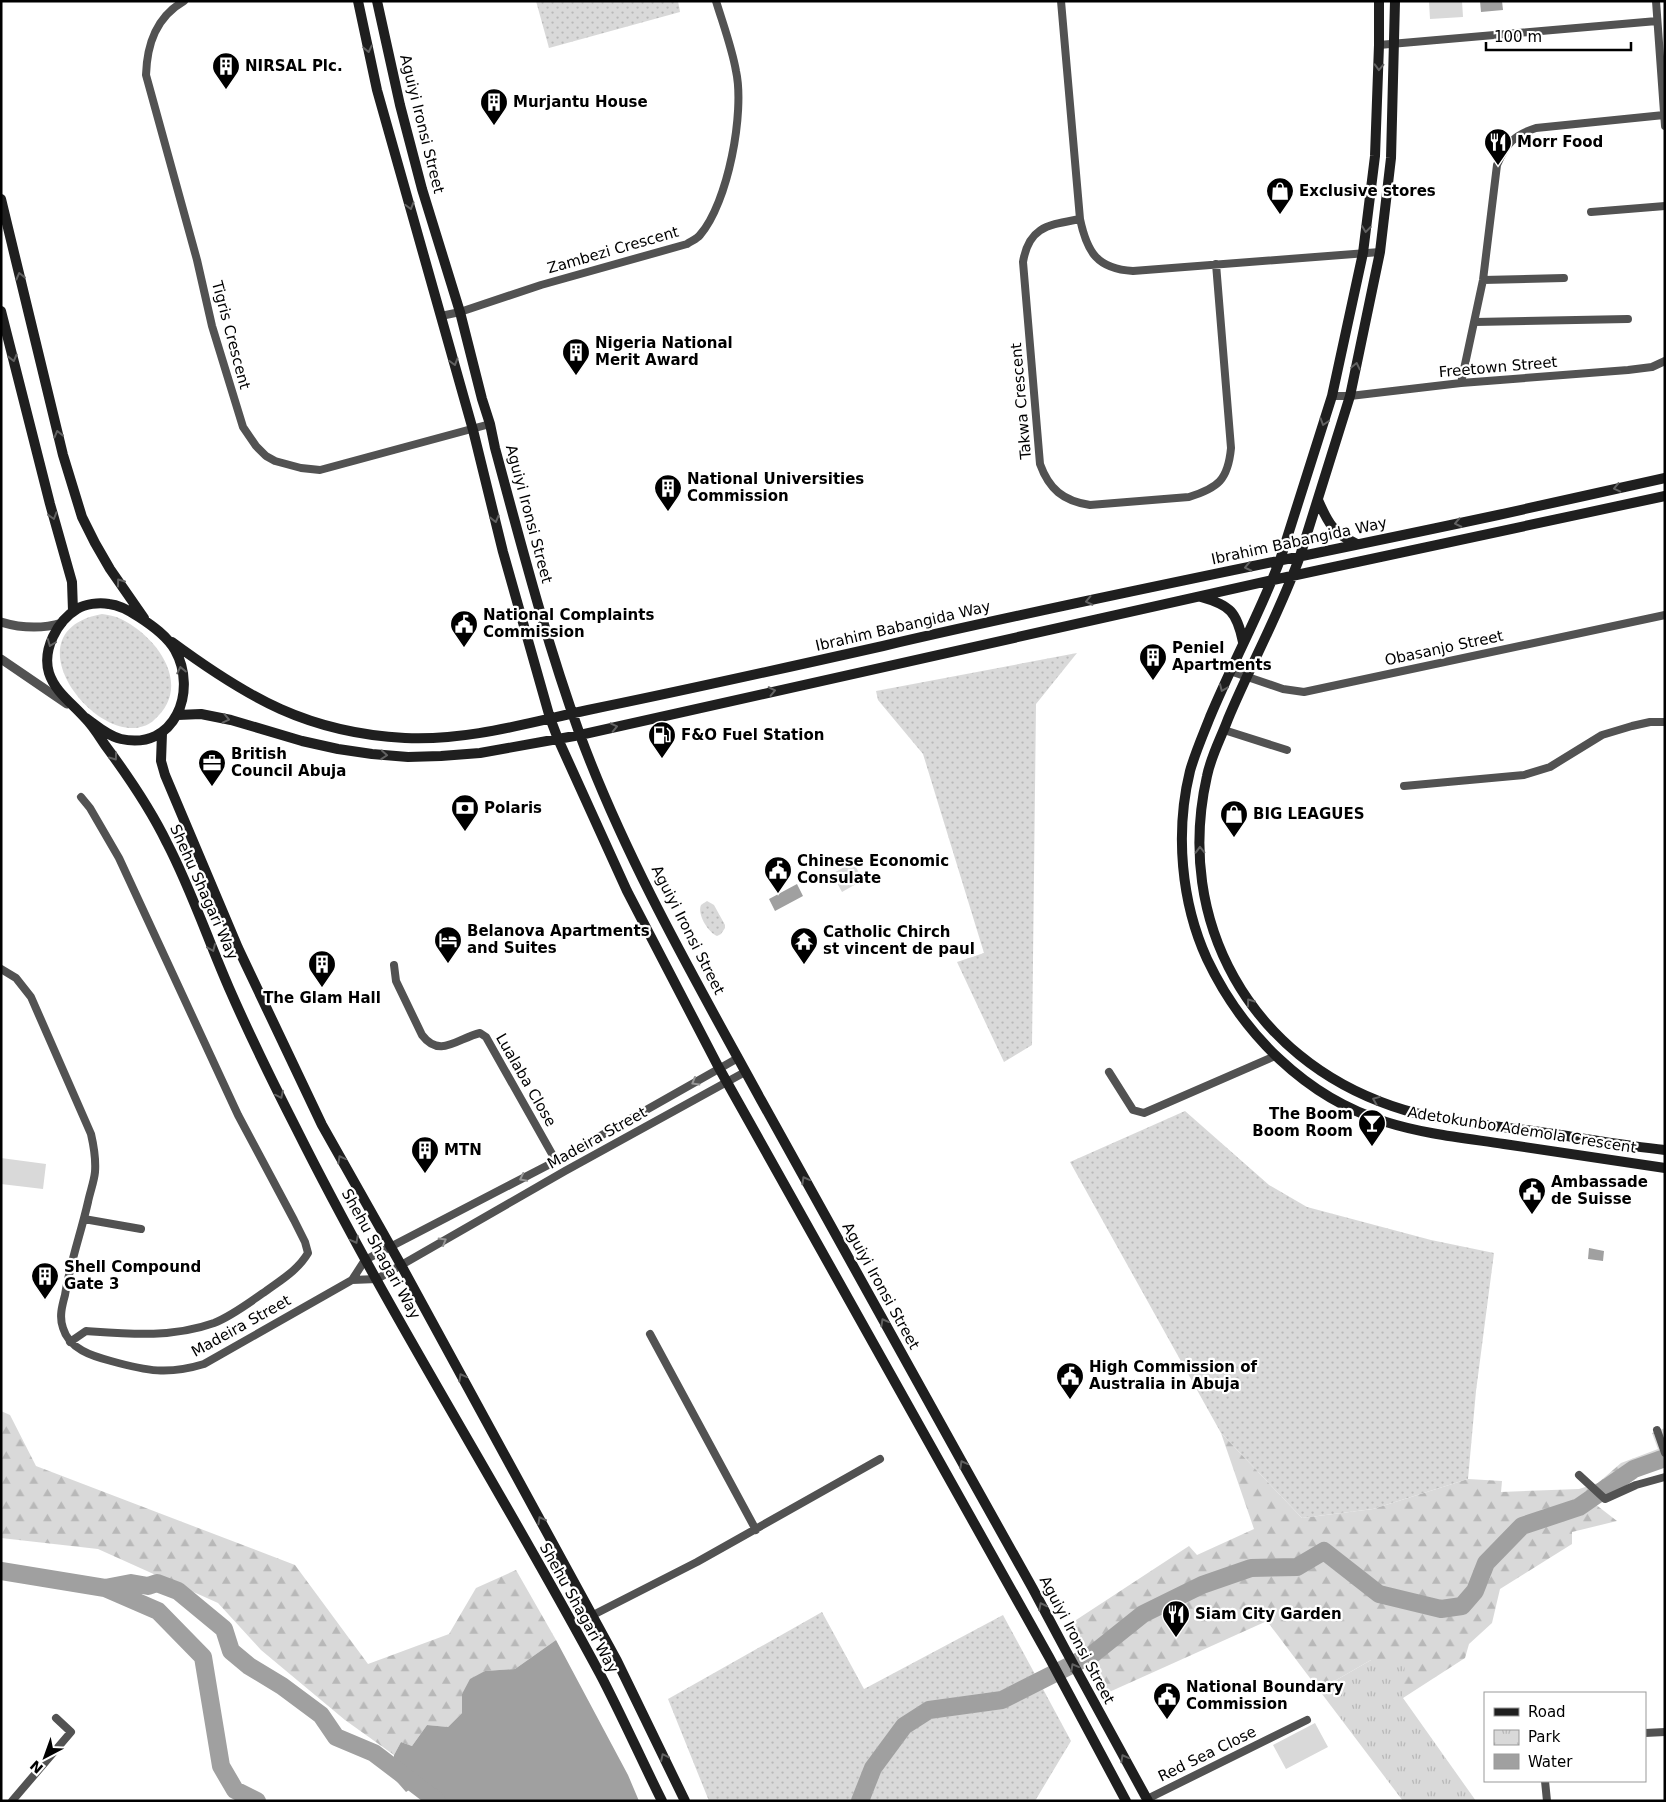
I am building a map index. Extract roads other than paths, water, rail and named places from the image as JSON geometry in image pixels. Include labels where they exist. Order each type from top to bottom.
[{"type":"main road","points":[[358,1],[377,90],[473,430],[503,552],[550,718],[558,739],[627,890],[719,1068],[1050,1658],[1126,1801]]},
{"type":"main road","name":"Aguiyi Ironsi Street","points":[[377,1],[400,105],[460,312],[548,642],[580,735],[605,796],[644,881],[745,1072],[1033,1589],[1148,1800]]},
{"type":"main road","name":"Adetokunbo Ademola Crescent","points":[[1379,1],[1380,45],[1375,156],[1363,253],[1332,396],[1280,560],[1273,580],[1230,671],[1190,771],[1183,816],[1182,845],[1184,874],[1193,920],[1202,948],[1240,1016],[1275,1056],[1314,1086],[1337,1100],[1384,1122],[1428,1132],[1665,1168]]},
{"type":"main road","name":"Adetokunbo Ademola Crescent","points":[[1394,1],[1395,44],[1391,158],[1380,252],[1350,396],[1293,577],[1246,677],[1208,773],[1202,799],[1200,821],[1202,888],[1213,932],[1232,975],[1260,1016],[1301,1057],[1346,1086],[1364,1095],[1429,1117],[1665,1150]]},
{"type":"main road","points":[[1,199],[63,455],[82,517],[110,569],[148,622]]},
{"type":"main road","points":[[1,311],[50,504],[72,582],[73,611]]},
{"type":"main road","name":"Ibrahim Babangida Way","points":[[166,637],[213,672],[266,703],[306,720],[351,732],[406,738],[466,736],[506,730],[550,718],[757,675],[937,633],[1665,478]]},
{"type":"main road","points":[[178,715],[202,714],[231,720],[302,741],[372,754],[408,757],[480,753],[580,735],[1273,580],[1665,496]]},
{"type":"main road","points":[[1318,500],[1332,528],[1344,538],[1357,544]]},
{"type":"main road","points":[[1200,597],[1218,602],[1235,614],[1240,625],[1243,642]]},
{"type":"main road","points":[[90,604],[111,604],[131,612],[148,622],[166,637],[176,652],[182,668],[184,687],[178,715],[162,733],[137,740],[121,739],[106,732],[86,718],[57,688],[50,676],[47,662],[48,649],[62,623],[73,611],[90,604]]},
{"type":"main road","name":"Shehu Shagari Way","points":[[86,718],[142,796],[170,848],[230,990],[297,1130],[365,1260],[601,1676],[662,1801]]},
{"type":"main road","name":"Shehu Shagari Way","points":[[162,733],[161,761],[165,775],[238,948],[322,1125],[618,1660],[685,1801]]},
{"type":"street","name":"Tigris Crescent","points":[[184,1],[162,20],[152,38],[147,54],[146,75],[225,370],[243,427],[256,446],[266,456],[275,460],[301,468],[320,470],[490,424]]},
{"type":"street","name":"Zambezi Crescent","points":[[441,316],[460,312],[551,282],[687,244],[700,236],[713,214],[725,184],[738,120],[737,72],[716,1]]},
{"type":"street","points":[[1061,1],[1080,219],[1088,246],[1101,262],[1110,267],[1133,271],[1380,252]]},
{"type":"street","points":[[1656,1],[1665,126]]},
{"type":"street","points":[[1380,45],[1657,21]]},
{"type":"street","points":[[1461,383],[1476,322],[1483,280],[1497,165],[1503,152],[1512,140],[1521,132],[1536,128],[1664,115]]},
{"type":"street","points":[[1591,212],[1665,206]]},
{"type":"street","name":"Takwa Crescent","points":[[1080,219],[1049,225],[1039,230],[1030,240],[1025,250],[1023,262],[1040,464],[1046,479],[1054,489],[1077,503],[1090,505],[1188,497],[1216,486],[1223,478],[1230,464],[1231,448],[1216,264]]},
{"type":"street","points":[[1483,280],[1564,278]]},
{"type":"street","points":[[1476,322],[1628,319]]},
{"type":"street","name":"Freetown Street","points":[[1332,396],[1350,396],[1461,383],[1628,370],[1652,367],[1665,361]]},
{"type":"street","name":"Obasanjo Street","points":[[1230,671],[1283,689],[1304,692],[1665,615]]},
{"type":"street","points":[[1,622],[30,627],[51,626],[62,623]]},
{"type":"street","points":[[1,659],[77,710]]},
{"type":"street","points":[[1404,786],[1524,775],[1550,767],[1602,735],[1650,722],[1665,722]]},
{"type":"street","points":[[1224,730],[1287,750]]},
{"type":"street","points":[[1,969],[16,978],[31,997],[91,1134],[96,1159],[94,1175],[68,1278],[61,1315],[63,1329],[70,1342],[86,1331],[140,1335],[192,1329],[216,1322],[245,1305],[290,1273],[304,1260],[308,1253],[305,1242],[238,1115],[119,858],[81,796]]},
{"type":"street","name":"Lualaba Close","points":[[394,965],[396,981],[422,1035],[428,1043],[436,1047],[443,1047],[480,1033],[486,1036],[556,1161]]},
{"type":"street","points":[[1109,1072],[1133,1110],[1144,1113],[1275,1056]]},
{"type":"street","points":[[352,1280],[365,1260],[556,1161],[738,1058]]},
{"type":"street","name":"Madeira Street","points":[[70,1342],[85,1352],[133,1367],[157,1372],[184,1370],[204,1364],[352,1280],[376,1279],[565,1171],[745,1072]]},
{"type":"street","points":[[84,1219],[141,1229]]},
{"type":"street","points":[[650,1334],[756,1530]]},
{"type":"street","points":[[1657,1430],[1665,1453]]},
{"type":"street","points":[[593,1615],[756,1530],[880,1459]]},
{"type":"street","points":[[1579,1475],[1606,1500],[1636,1485],[1665,1477]]},
{"type":"street","points":[[12,1801],[71,1732],[56,1718]]},
{"type":"street","name":"Red Sea Close","points":[[1148,1800],[1307,1720]]},
{"type":"street","points":[[1646,1733],[1665,1732]]},
{"type":"street","points":[[1545,1782],[1547,1801]]},
{"type":"water","points":[[1480,1],[1502,1],[1503,10],[1481,12]]},
{"type":"water","points":[[797,884],[803,896],[775,911],[769,899]]},
{"type":"water","points":[[1589,1248],[1604,1251],[1603,1261],[1588,1259]]},
{"type":"water","points":[[556,1640],[628,1775],[639,1801],[437,1801],[420,1783],[406,1792],[392,1776],[394,1755],[401,1742],[412,1746],[427,1725],[448,1727],[462,1713],[462,1694],[470,1679],[485,1671],[515,1669]]},
{"type":"waterway","points":[[860,1801],[873,1768],[904,1726],[929,1710],[1002,1700],[1093,1654],[1143,1614],[1202,1585],[1251,1568],[1297,1567],[1324,1551],[1379,1594],[1441,1609],[1462,1606],[1475,1591],[1486,1563],[1522,1526],[1579,1507],[1634,1469],[1665,1458]]},
{"type":"waterway","points":[[1,1571],[105,1588],[131,1583],[148,1586],[157,1583],[178,1591],[224,1629],[231,1651],[249,1666],[282,1686],[321,1715],[336,1737],[374,1753],[437,1801]]},
{"type":"waterway","points":[[105,1588],[158,1611],[203,1657],[221,1766],[235,1790],[257,1801]]},
{"type":"place","name":"NIRSAL Plc.","points":[[226,90]]},
{"type":"place","name":"Murjantu House","points":[[494,126]]},
{"type":"place","name":"Morr Food","points":[[1498,166]]},
{"type":"place","name":"Exclusive stores","points":[[1280,215]]},
{"type":"place","name":"Nigeria National Merit Award","points":[[576,376]]},
{"type":"place","name":"National Universities Commission","points":[[668,512]]},
{"type":"place","name":"National Complaints Commission","points":[[464,648]]},
{"type":"place","name":"Peniel Apartments","points":[[1153,681]]},
{"type":"place","name":"F&O Fuel Station","points":[[662,759]]},
{"type":"place","name":"British Council Abuja","points":[[212,787]]},
{"type":"place","name":"Polaris","points":[[465,832]]},
{"type":"place","name":"BIG LEAGUES","points":[[1234,838]]},
{"type":"place","name":"Chinese Economic Consulate","points":[[778,894]]},
{"type":"place","name":"Belanova Apartments and Suites","points":[[448,964]]},
{"type":"place","name":"Catholic Chirch st vincent de paul","points":[[804,965]]},
{"type":"place","name":"The Glam Hall","points":[[322,988]]},
{"type":"place","name":"The Boom Boom Room","points":[[1372,1147]]},
{"type":"place","name":"MTN","points":[[425,1174]]},
{"type":"place","name":"Ambassade de Suisse","points":[[1532,1215]]},
{"type":"place","name":"Shell Compound Gate 3","points":[[45,1300]]},
{"type":"place","name":"High Commission of Australia in Abuja","points":[[1070,1400]]},
{"type":"place","name":"Siam City Garden","points":[[1176,1638]]},
{"type":"place","name":"National Boundary Commission","points":[[1167,1720]]}]
